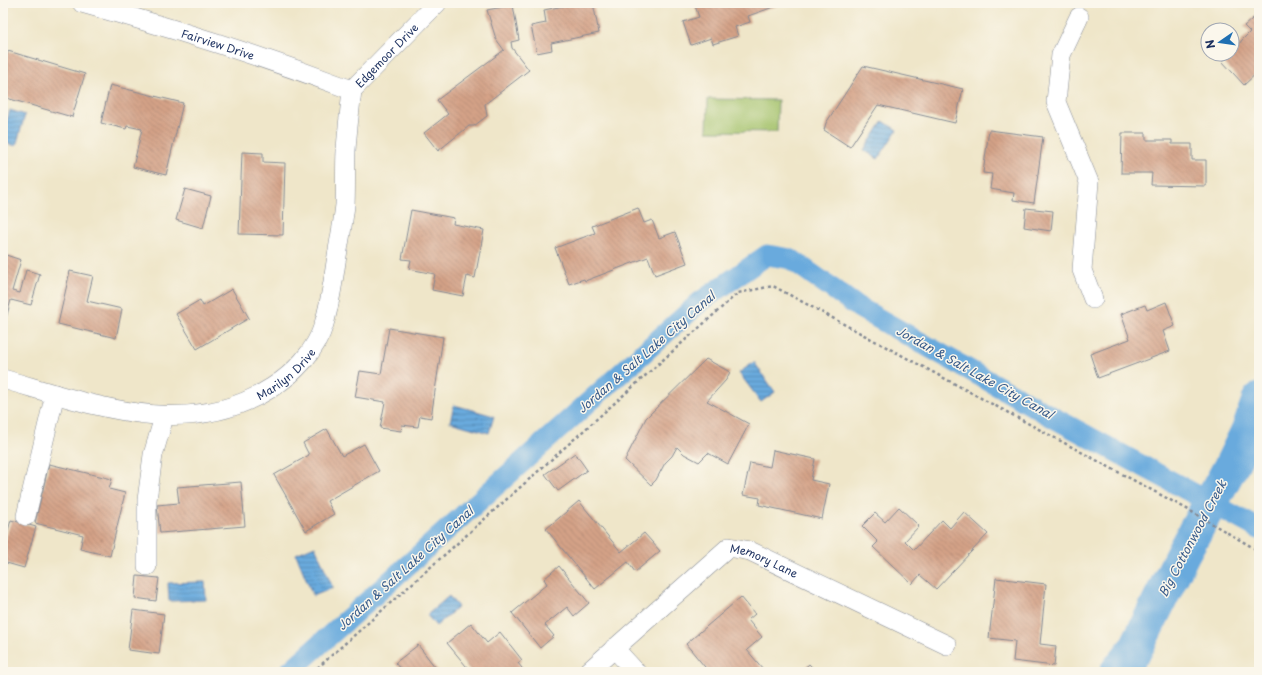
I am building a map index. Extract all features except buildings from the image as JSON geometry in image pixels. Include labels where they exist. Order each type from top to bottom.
[{"type":"street","name":"Fairview Drive","points":[[82,3],[134,17],[289,67],[352,90]]},
{"type":"street","name":"Edgemoor Drive","points":[[352,90],[437,3]]},
{"type":"street","points":[[1079,17],[1061,55],[1056,102],[1089,182],[1082,270],[1093,299]]},
{"type":"street","name":"Marilyn Drive","points":[[3,379],[55,394],[126,411],[164,417],[190,416],[222,411],[256,398],[284,380],[306,358],[324,325],[333,286],[345,205],[346,150],[352,90]]},
{"type":"street","points":[[26,516],[55,394]]},
{"type":"street","points":[[147,566],[147,500],[153,455],[164,417]]},
{"type":"street","name":"Memory Lane","points":[[588,672],[729,547],[750,551],[947,645]]},
{"type":"street","points":[[614,648],[636,672]]},
{"type":"path","points":[[313,672],[738,293],[774,286],[1185,508],[1259,551]]},
{"type":"green space","points":[[708,99],[778,100],[777,132],[707,131]]},
{"type":"water","points":[[10,110],[25,115],[16,146],[3,142],[3,134]]},
{"type":"water","points":[[883,121],[897,130],[878,159],[864,150]]},
{"type":"water","points":[[754,362],[775,392],[761,402],[739,373]]},
{"type":"water","points":[[454,405],[494,416],[489,433],[450,422]]},
{"type":"water","points":[[315,546],[333,588],[313,596],[296,554]]},
{"type":"water","points":[[205,582],[206,600],[169,601],[168,583]]},
{"type":"water","points":[[449,596],[458,607],[436,626],[427,615]]},
{"type":"waterway","name":"Jordan & Salt Lake City Canal","points":[[289,672],[700,302],[767,255],[791,259],[858,307],[1056,419],[1259,529]]},
{"type":"waterway","name":"Big Cottonwood Creek","points":[[1117,672],[1136,648],[1183,553],[1232,464],[1249,429],[1259,400]]}]
